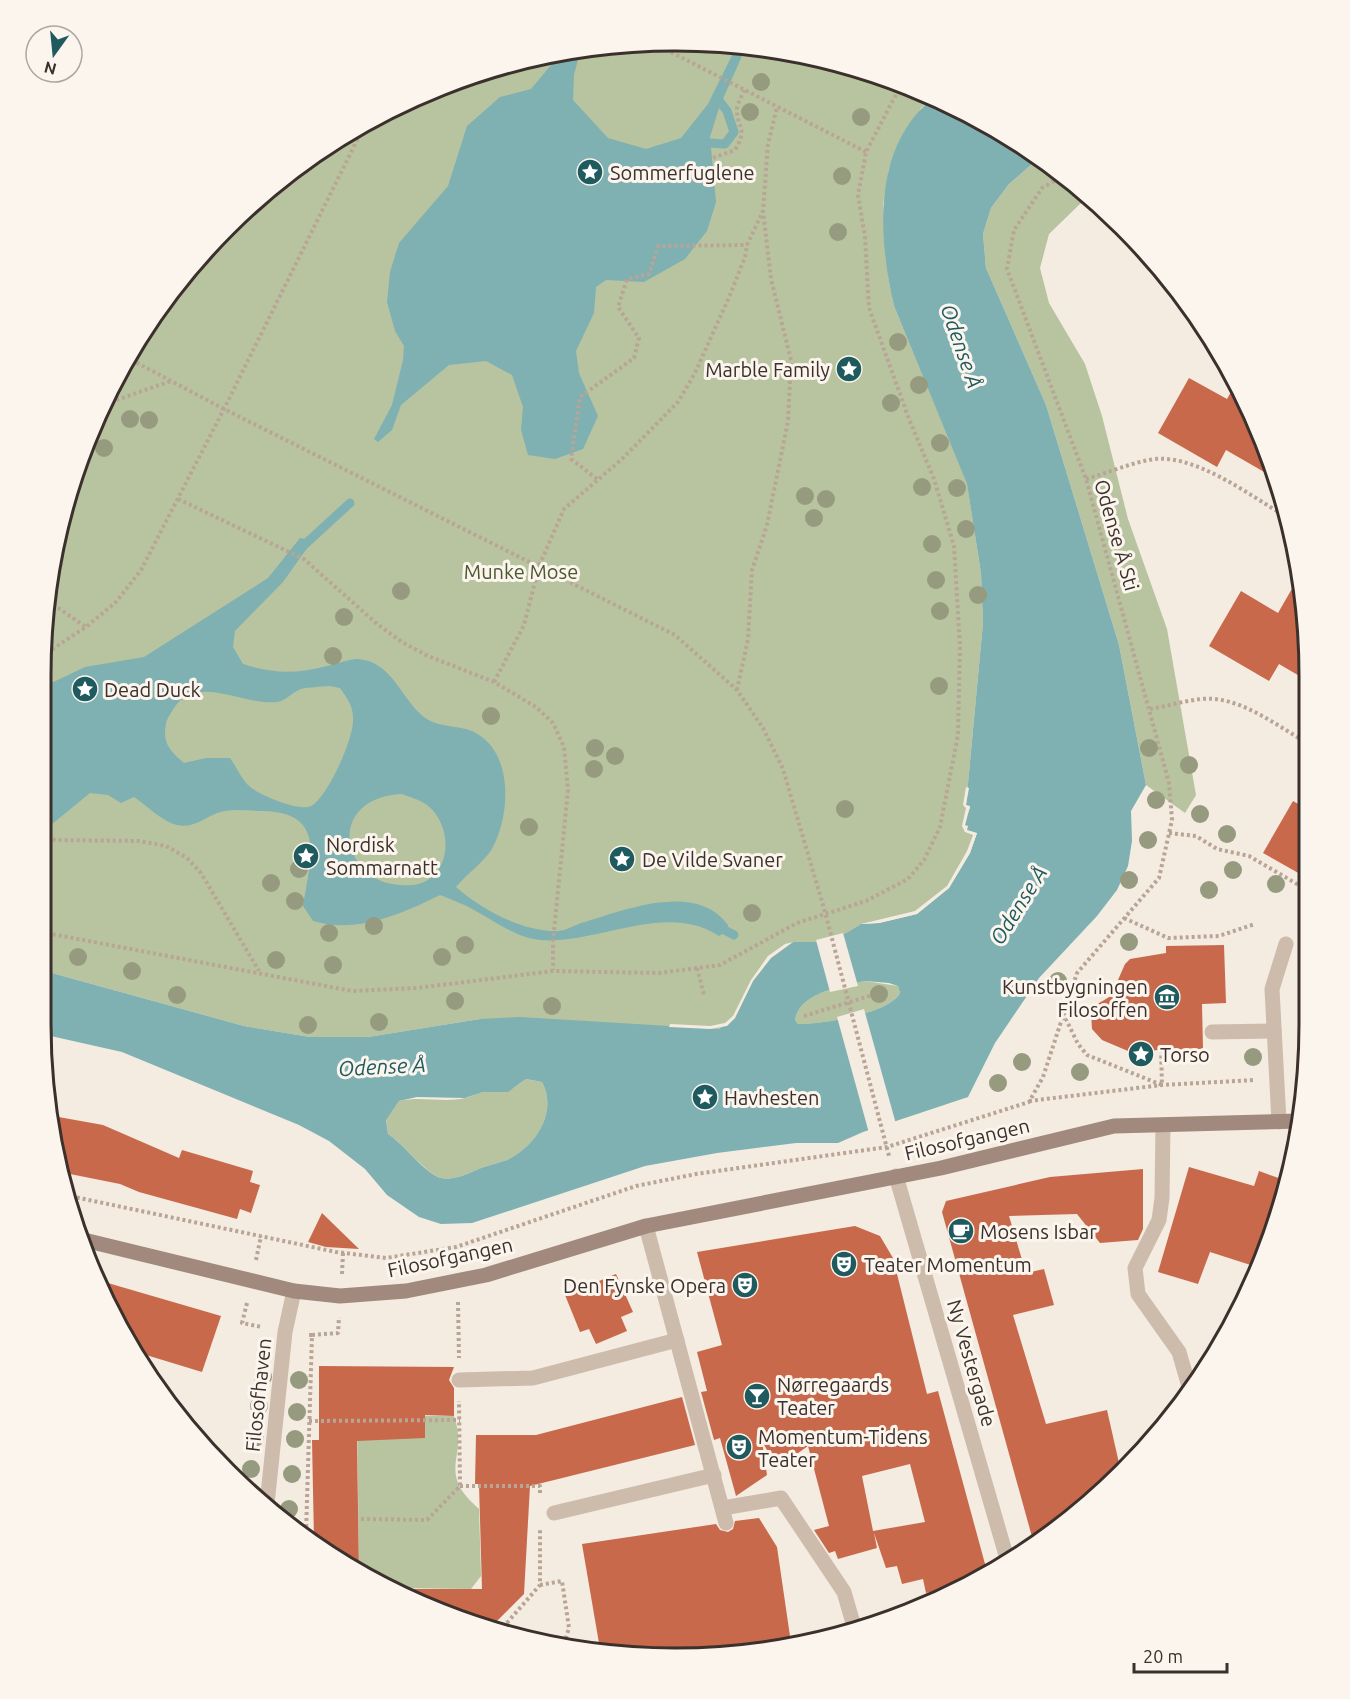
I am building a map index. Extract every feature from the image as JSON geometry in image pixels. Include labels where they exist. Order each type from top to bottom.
[{"type":"main road","name":"Filosofgangen","points":[[90,1241],[294,1291],[340,1296],[406,1291],[486,1275],[646,1226],[896,1176],[1114,1126],[1291,1121]]},
{"type":"street","points":[[1278,1122],[1272,989],[1286,944]]},
{"type":"street","points":[[1212,1032],[1274,1031]]},
{"type":"street","points":[[1163,1125],[1162,1198],[1159,1220],[1135,1268],[1138,1294],[1179,1352],[1187,1380]]},
{"type":"street","name":"Ny Vestergade","points":[[896,1176],[1005,1553]]},
{"type":"street","points":[[646,1226],[724,1515],[782,1498],[844,1592],[853,1622]]},
{"type":"street","name":"Filosofhaven","points":[[268,1496],[285,1332],[294,1291]]},
{"type":"street","points":[[459,1380],[533,1378],[677,1340]]},
{"type":"street","points":[[554,1513],[714,1475]]},
{"type":"path","points":[[669,51],[866,152]]},
{"type":"path","points":[[713,158],[735,150],[741,141],[743,129],[737,110],[744,90]]},
{"type":"path","points":[[51,935],[352,991],[417,988],[553,970],[659,973],[720,965],[797,923],[877,896],[908,879],[924,860],[940,827],[958,735],[960,647],[954,546],[934,478],[909,419],[869,308],[865,237],[858,195],[866,152],[897,92]]},
{"type":"path","points":[[736,690],[748,639],[752,570],[770,514],[788,411],[791,360],[771,279],[763,211],[768,144],[777,107]]},
{"type":"path","points":[[52,650],[86,627],[116,602],[141,570],[224,410],[358,138]]},
{"type":"path","name":"Odense Å Sti","points":[[1029,1102],[1043,1077],[1077,973],[1159,878],[1172,820],[1169,783],[1086,479],[1007,268],[1014,230],[1042,188],[1055,180]]},
{"type":"path","points":[[494,682],[524,625],[539,566],[564,508],[653,431],[678,402],[695,373],[730,295],[745,257],[747,245],[763,211]]},
{"type":"path","points":[[597,480],[571,459],[575,428],[580,398],[634,358],[639,338],[618,307],[627,279],[649,274],[658,246],[747,245]]},
{"type":"path","points":[[136,362],[224,410],[675,635],[736,690],[763,728],[783,769],[825,912],[887,1147]]},
{"type":"path","points":[[114,401],[171,381]]},
{"type":"path","points":[[1086,479],[1151,459],[1183,462],[1211,473],[1278,512]]},
{"type":"path","points":[[177,499],[304,559],[377,624],[402,642],[428,656],[494,682],[536,707],[553,723],[564,747],[568,790],[553,942],[553,970]]},
{"type":"path","points":[[55,606],[86,627]]},
{"type":"path","points":[[1150,709],[1203,699],[1224,701],[1242,706],[1299,739]]},
{"type":"path","points":[[1169,833],[1196,836],[1217,849],[1249,856],[1299,885]]},
{"type":"path","points":[[51,837],[140,842],[166,846],[188,858],[201,873],[260,972]]},
{"type":"path","points":[[1124,918],[1168,938],[1219,936],[1255,924]]},
{"type":"path","points":[[697,968],[704,995]]},
{"type":"path","points":[[804,1016],[890,990]]},
{"type":"path","points":[[1063,1012],[1078,1044],[1087,1055],[1162,1084]]},
{"type":"path","points":[[1161,1048],[1162,1084]]},
{"type":"path","points":[[75,1197],[336,1252],[386,1258],[456,1247],[636,1186],[696,1174],[887,1147],[1029,1102],[1162,1084],[1277,1079]]},
{"type":"path","points":[[361,1519],[427,1520],[459,1486],[458,1281]]},
{"type":"path","points":[[309,1421],[460,1420]]},
{"type":"path","points":[[459,1486],[540,1486],[540,1506]]},
{"type":"path","points":[[540,1536],[540,1585]]},
{"type":"path","points":[[505,1625],[540,1585],[562,1581],[569,1628],[566,1638]]},
{"type":"green space","name":"Munke Mose","points":[[634,52],[716,52],[756,56],[837,72],[926,104],[921,108],[889,169],[883,204],[889,281],[894,306],[967,483],[981,573],[983,623],[966,805],[977,833],[949,888],[917,914],[861,924],[846,933],[814,942],[793,942],[735,1018],[719,1029],[480,1019],[368,1037],[310,1037],[244,1026],[51,973],[52,634],[63,553],[72,513],[98,436],[135,363],[156,328],[180,295],[234,234],[295,180],[328,156],[399,115],[436,98],[513,72],[594,56]]},
{"type":"green space","points":[[1032,164],[1082,203],[1049,234],[1040,268],[1049,303],[1085,364],[1102,416],[1128,519],[1167,629],[1196,795],[1185,813],[1146,785],[1119,645],[1046,405],[986,268],[983,234],[991,208],[1009,184]]},
{"type":"green space","points":[[865,981],[898,986],[900,993],[883,1007],[854,1016],[809,1024],[798,1024],[795,1020],[798,1011],[813,997],[823,992]]},
{"type":"green space","points":[[526,1079],[542,1082],[546,1093],[546,1116],[535,1137],[527,1146],[507,1160],[456,1177],[441,1178],[428,1170],[388,1134],[386,1119],[399,1101],[449,1100],[483,1092],[505,1091]]},
{"type":"green space","points":[[357,1415],[454,1416],[458,1430],[456,1474],[466,1496],[479,1509],[481,1576],[471,1589],[408,1588],[359,1562]]},
{"type":"water","points":[[733,54],[743,55],[719,108],[710,137],[716,202],[707,231],[685,259],[644,282],[606,280],[596,287],[594,313],[576,351],[579,373],[598,416],[583,449],[555,459],[528,455],[521,430],[523,407],[512,375],[486,361],[449,365],[401,405],[392,430],[378,442],[374,439],[392,405],[403,360],[404,346],[395,331],[387,302],[390,272],[399,243],[448,186],[467,126],[500,97],[531,89],[553,63],[578,59],[574,75],[573,100],[608,138],[646,149],[681,138],[708,104]]},
{"type":"water","name":"Odense Å","points":[[927,104],[987,135],[1033,164],[1009,184],[991,208],[983,234],[986,268],[1046,405],[1119,645],[1146,785],[1131,811],[1132,841],[1128,866],[1117,890],[1097,916],[1039,978],[995,1043],[968,1097],[863,1132],[838,1143],[796,1143],[717,1153],[645,1166],[472,1223],[441,1224],[419,1217],[387,1195],[365,1169],[329,1141],[299,1125],[122,1052],[51,1036],[51,973],[244,1026],[310,1037],[368,1037],[480,1019],[520,1017],[719,1029],[735,1018],[753,981],[771,958],[793,942],[814,942],[846,933],[861,924],[879,923],[917,914],[949,888],[970,853],[977,833],[967,830],[965,825],[970,807],[966,805],[983,623],[981,573],[967,484],[894,306],[883,222],[890,167],[899,141],[913,118]],"holes":[[[865,981],[898,986],[900,993],[883,1007],[838,1020],[809,1024],[798,1024],[795,1020],[798,1011],[805,1003],[823,992]],[[526,1079],[542,1082],[546,1093],[546,1116],[535,1137],[527,1146],[507,1160],[466,1174],[446,1179],[435,1175],[388,1134],[386,1120],[399,1101],[417,1097],[465,1098],[483,1092],[508,1092]]]},
{"type":"water","points":[[300,538],[310,540],[310,544],[283,582],[235,631],[233,647],[243,664],[264,670],[295,672],[354,659],[370,662],[388,674],[424,717],[437,724],[472,731],[490,745],[503,771],[505,803],[503,819],[490,852],[456,887],[489,911],[515,923],[542,930],[562,931],[637,906],[678,901],[697,904],[714,912],[728,925],[727,931],[719,936],[698,926],[654,923],[585,937],[540,940],[514,932],[440,895],[378,920],[346,925],[329,924],[313,921],[303,906],[311,856],[310,842],[306,829],[297,820],[283,813],[230,810],[184,826],[160,817],[134,797],[121,803],[108,795],[90,793],[51,825],[51,683],[85,667],[144,657],[268,578]],"holes":[[[329,686],[340,688],[353,712],[352,730],[331,781],[311,806],[298,807],[253,789],[243,779],[230,758],[206,758],[184,763],[166,742],[165,731],[169,716],[184,698],[195,693],[221,693],[250,700],[277,702],[301,689]],[[402,794],[427,805],[440,822],[446,843],[442,864],[436,873],[421,883],[401,885],[381,881],[365,870],[354,856],[350,840],[352,824],[360,810],[377,799]]]},
{"type":"pier","points":[[966,787],[969,788],[966,805],[970,806],[965,825],[968,826],[967,830],[977,833],[970,853],[949,888],[917,914],[879,923],[861,924],[915,911],[947,886],[967,851],[973,835],[965,832],[962,826],[966,808],[963,805]]},
{"type":"pier","points":[[843,933],[858,986],[830,992],[816,940]]},
{"type":"pier","points":[[793,942],[771,958],[753,981],[735,1018],[727,1026],[710,1029],[669,1027],[670,1024],[710,1026],[725,1023],[733,1016],[751,980],[768,956],[785,944]]},
{"type":"pier","points":[[864,1009],[896,1124],[869,1133],[837,1017]]},
{"type":"building","points":[[1189,378],[1227,399],[1231,392],[1252,436],[1266,473],[1226,450],[1217,467],[1158,433]]},
{"type":"building","points":[[1293,587],[1298,634],[1299,676],[1279,664],[1269,681],[1209,646],[1241,591],[1278,613]]},
{"type":"building","points":[[1293,801],[1299,804],[1299,873],[1263,853]]},
{"type":"building","name":"Kunstbygningen Filosoffen","points":[[1224,945],[1226,1003],[1202,1004],[1203,1049],[1128,1051],[1102,1040],[1092,1029],[1091,1013],[1094,1006],[1111,996],[1125,964],[1130,959],[1166,953],[1166,946]]},
{"type":"building","points":[[58,1117],[103,1125],[179,1158],[182,1150],[253,1171],[250,1182],[260,1185],[251,1213],[240,1209],[237,1219],[139,1192],[120,1184],[69,1174]]},
{"type":"building","points":[[1189,1167],[1254,1186],[1259,1171],[1280,1178],[1251,1265],[1210,1252],[1198,1284],[1158,1272]]},
{"type":"building","points":[[1143,1169],[1143,1229],[1138,1240],[1100,1243],[1077,1214],[1009,1216],[1026,1273],[1044,1269],[1054,1305],[1013,1315],[1046,1424],[1107,1410],[1119,1462],[1086,1493],[1032,1536],[942,1212],[946,1201],[1050,1177]]},
{"type":"building","points":[[322,1213],[359,1249],[326,1247],[308,1242]]},
{"type":"building","points":[[855,1226],[880,1236],[893,1258],[927,1394],[938,1391],[985,1565],[951,1584],[926,1593],[923,1579],[902,1584],[897,1566],[886,1568],[874,1533],[877,1548],[838,1559],[835,1551],[829,1553],[814,1530],[829,1526],[808,1446],[777,1468],[762,1441],[767,1475],[736,1496],[720,1438],[714,1440],[701,1392],[707,1391],[697,1352],[722,1345],[697,1252]],"holes":[[[910,1464],[925,1522],[873,1531],[862,1476]]]},
{"type":"building","points":[[616,1274],[633,1312],[621,1317],[627,1331],[596,1344],[589,1329],[580,1332],[565,1295]]},
{"type":"building","points":[[107,1283],[221,1316],[202,1372],[146,1355]]},
{"type":"building","points":[[319,1366],[454,1367],[449,1380],[454,1388],[454,1416],[425,1415],[425,1438],[357,1441],[359,1561],[314,1533],[312,1440],[319,1440]]},
{"type":"building","points":[[682,1397],[695,1445],[530,1486],[524,1594],[496,1622],[436,1601],[410,1589],[482,1589],[479,1484],[475,1484],[476,1435],[536,1435]]},
{"type":"building","points":[[759,1518],[777,1547],[790,1637],[716,1647],[634,1647],[599,1644],[582,1544],[716,1524],[720,1530],[728,1532],[733,1529],[735,1521]]},
{"type":"waterway","points":[[710,143],[725,144],[734,132],[727,111],[717,98]]},
{"type":"waterway","points":[[301,548],[350,503]]},
{"type":"waterway","points":[[717,926],[734,935]]},
{"type":"place","name":"Sommerfuglene","points":[[590,172]]},
{"type":"place","name":"Marble Family","points":[[849,369]]},
{"type":"place","name":"Dead Duck","points":[[85,689]]},
{"type":"place","name":"Nordisk Sommarnatt","points":[[306,856]]},
{"type":"place","name":"De Vilde Svaner","points":[[622,859]]},
{"type":"place","name":"Kunstbygningen Filosoffen","points":[[1167,997]]},
{"type":"place","name":"Torso","points":[[1141,1054]]},
{"type":"place","name":"Havhesten","points":[[705,1097]]},
{"type":"place","name":"Mosens Isbar","points":[[961,1231]]},
{"type":"place","name":"Teater Momentum","points":[[844,1264]]},
{"type":"place","name":"Den Fynske Opera","points":[[745,1285]]},
{"type":"place","name":"Nørregaards Teater","points":[[757,1396]]},
{"type":"place","name":"Momentum-Tidens Teater","points":[[739,1447]]}]
